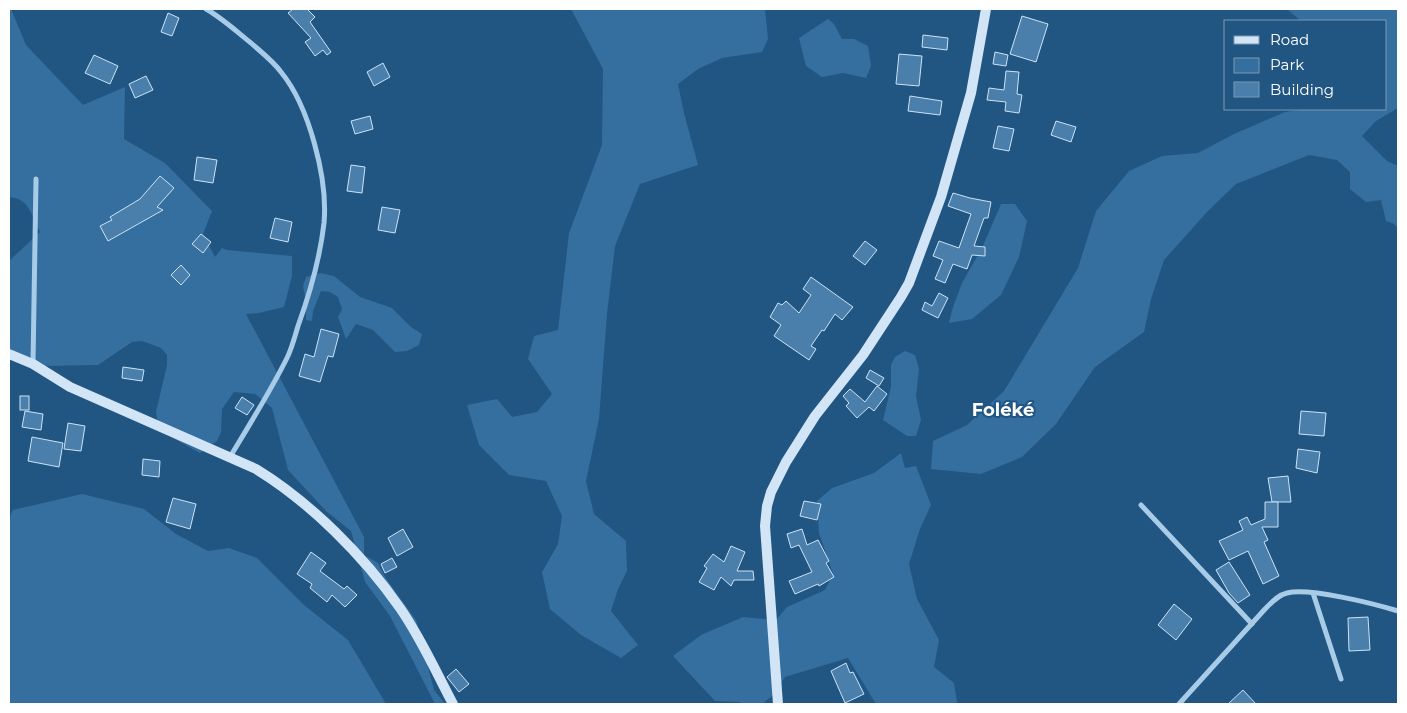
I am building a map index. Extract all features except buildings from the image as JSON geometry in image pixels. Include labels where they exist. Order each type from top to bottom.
[{"type":"street","points":[[206,9],[223,20],[265,56],[281,71],[291,85],[308,123],[322,179],[324,222],[312,288],[288,356],[259,410],[230,457]]},
{"type":"street","points":[[778,704],[765,526],[767,506],[778,476],[801,437],[863,355],[902,297],[909,283],[941,197],[971,93],[986,9]]},
{"type":"street","points":[[33,364],[36,179]]},
{"type":"street","points":[[9,354],[33,364],[70,387],[230,457],[275,481],[295,496],[315,513],[387,590],[417,635],[453,704]]},
{"type":"street","points":[[1141,506],[1252,624]]},
{"type":"street","points":[[1179,704],[1274,600],[1286,593],[1313,593],[1378,605],[1398,611]]},
{"type":"street","points":[[1313,593],[1341,679]]},
{"type":"green space","points":[[9,9],[11,9],[26,45],[83,105],[125,87],[124,139],[165,163],[212,211],[203,234],[215,257],[222,248],[292,256],[292,276],[284,307],[246,314],[364,537],[364,555],[378,563],[385,577],[416,620],[434,690],[445,704],[435,704],[390,616],[365,582],[351,531],[326,511],[288,470],[272,408],[255,394],[234,392],[222,409],[221,432],[217,441],[200,453],[173,438],[158,424],[156,412],[167,365],[167,355],[161,348],[142,341],[132,342],[98,365],[42,366],[9,350],[9,261],[40,232],[25,204],[16,198],[9,197]]},
{"type":"green space","points":[[571,9],[765,9],[768,39],[762,52],[722,58],[698,69],[678,84],[698,165],[640,184],[615,246],[607,314],[599,419],[586,481],[594,514],[626,541],[627,571],[618,589],[611,611],[638,645],[621,658],[581,635],[550,609],[542,572],[558,544],[562,516],[546,481],[509,475],[479,445],[467,405],[497,399],[512,417],[537,412],[552,394],[528,359],[534,336],[558,330],[569,233],[602,145],[603,69]]},
{"type":"green space","points":[[1398,9],[1398,108],[1376,121],[1362,136],[1387,161],[1398,166],[1398,229],[1394,224],[1386,221],[1381,200],[1366,202],[1350,189],[1350,172],[1337,160],[1309,155],[1236,184],[1208,211],[1164,260],[1151,299],[1144,332],[1095,367],[1056,424],[1022,457],[981,474],[931,469],[933,441],[967,425],[1004,391],[1078,268],[1096,211],[1129,171],[1162,156],[1198,153],[1234,134],[1285,112],[1300,110],[1387,110],[1387,20],[1300,20],[1288,10]]},
{"type":"green space","points":[[828,19],[834,24],[842,39],[854,39],[868,46],[871,66],[866,78],[843,73],[822,77],[806,66],[799,38]]},
{"type":"green space","points":[[1001,204],[1015,204],[1027,221],[1019,257],[1001,295],[972,319],[949,323],[962,283],[982,248]]},
{"type":"green space","points":[[320,273],[334,276],[360,297],[392,308],[411,327],[422,334],[419,345],[407,351],[395,352],[373,330],[356,324],[346,339],[338,317],[342,309],[338,297],[330,292],[321,291],[313,311],[312,321],[306,320],[306,302],[303,286],[306,277]]},
{"type":"green space","points":[[905,351],[915,355],[919,369],[916,396],[921,420],[916,436],[907,436],[883,420],[891,387],[891,365],[895,357]]},
{"type":"green space","points":[[901,453],[905,468],[916,466],[931,505],[920,529],[909,564],[917,599],[939,640],[934,667],[954,683],[956,704],[876,704],[848,658],[785,677],[772,696],[762,704],[715,701],[673,656],[701,635],[743,617],[776,620],[787,607],[825,590],[833,574],[819,533],[817,501],[832,488],[874,473]]},
{"type":"green space","points":[[82,494],[144,509],[176,534],[208,551],[229,548],[257,558],[304,605],[348,640],[386,704],[9,704],[9,519],[13,510]]},
{"type":"district","name":"Foléké","points":[[1003,410]]}]
